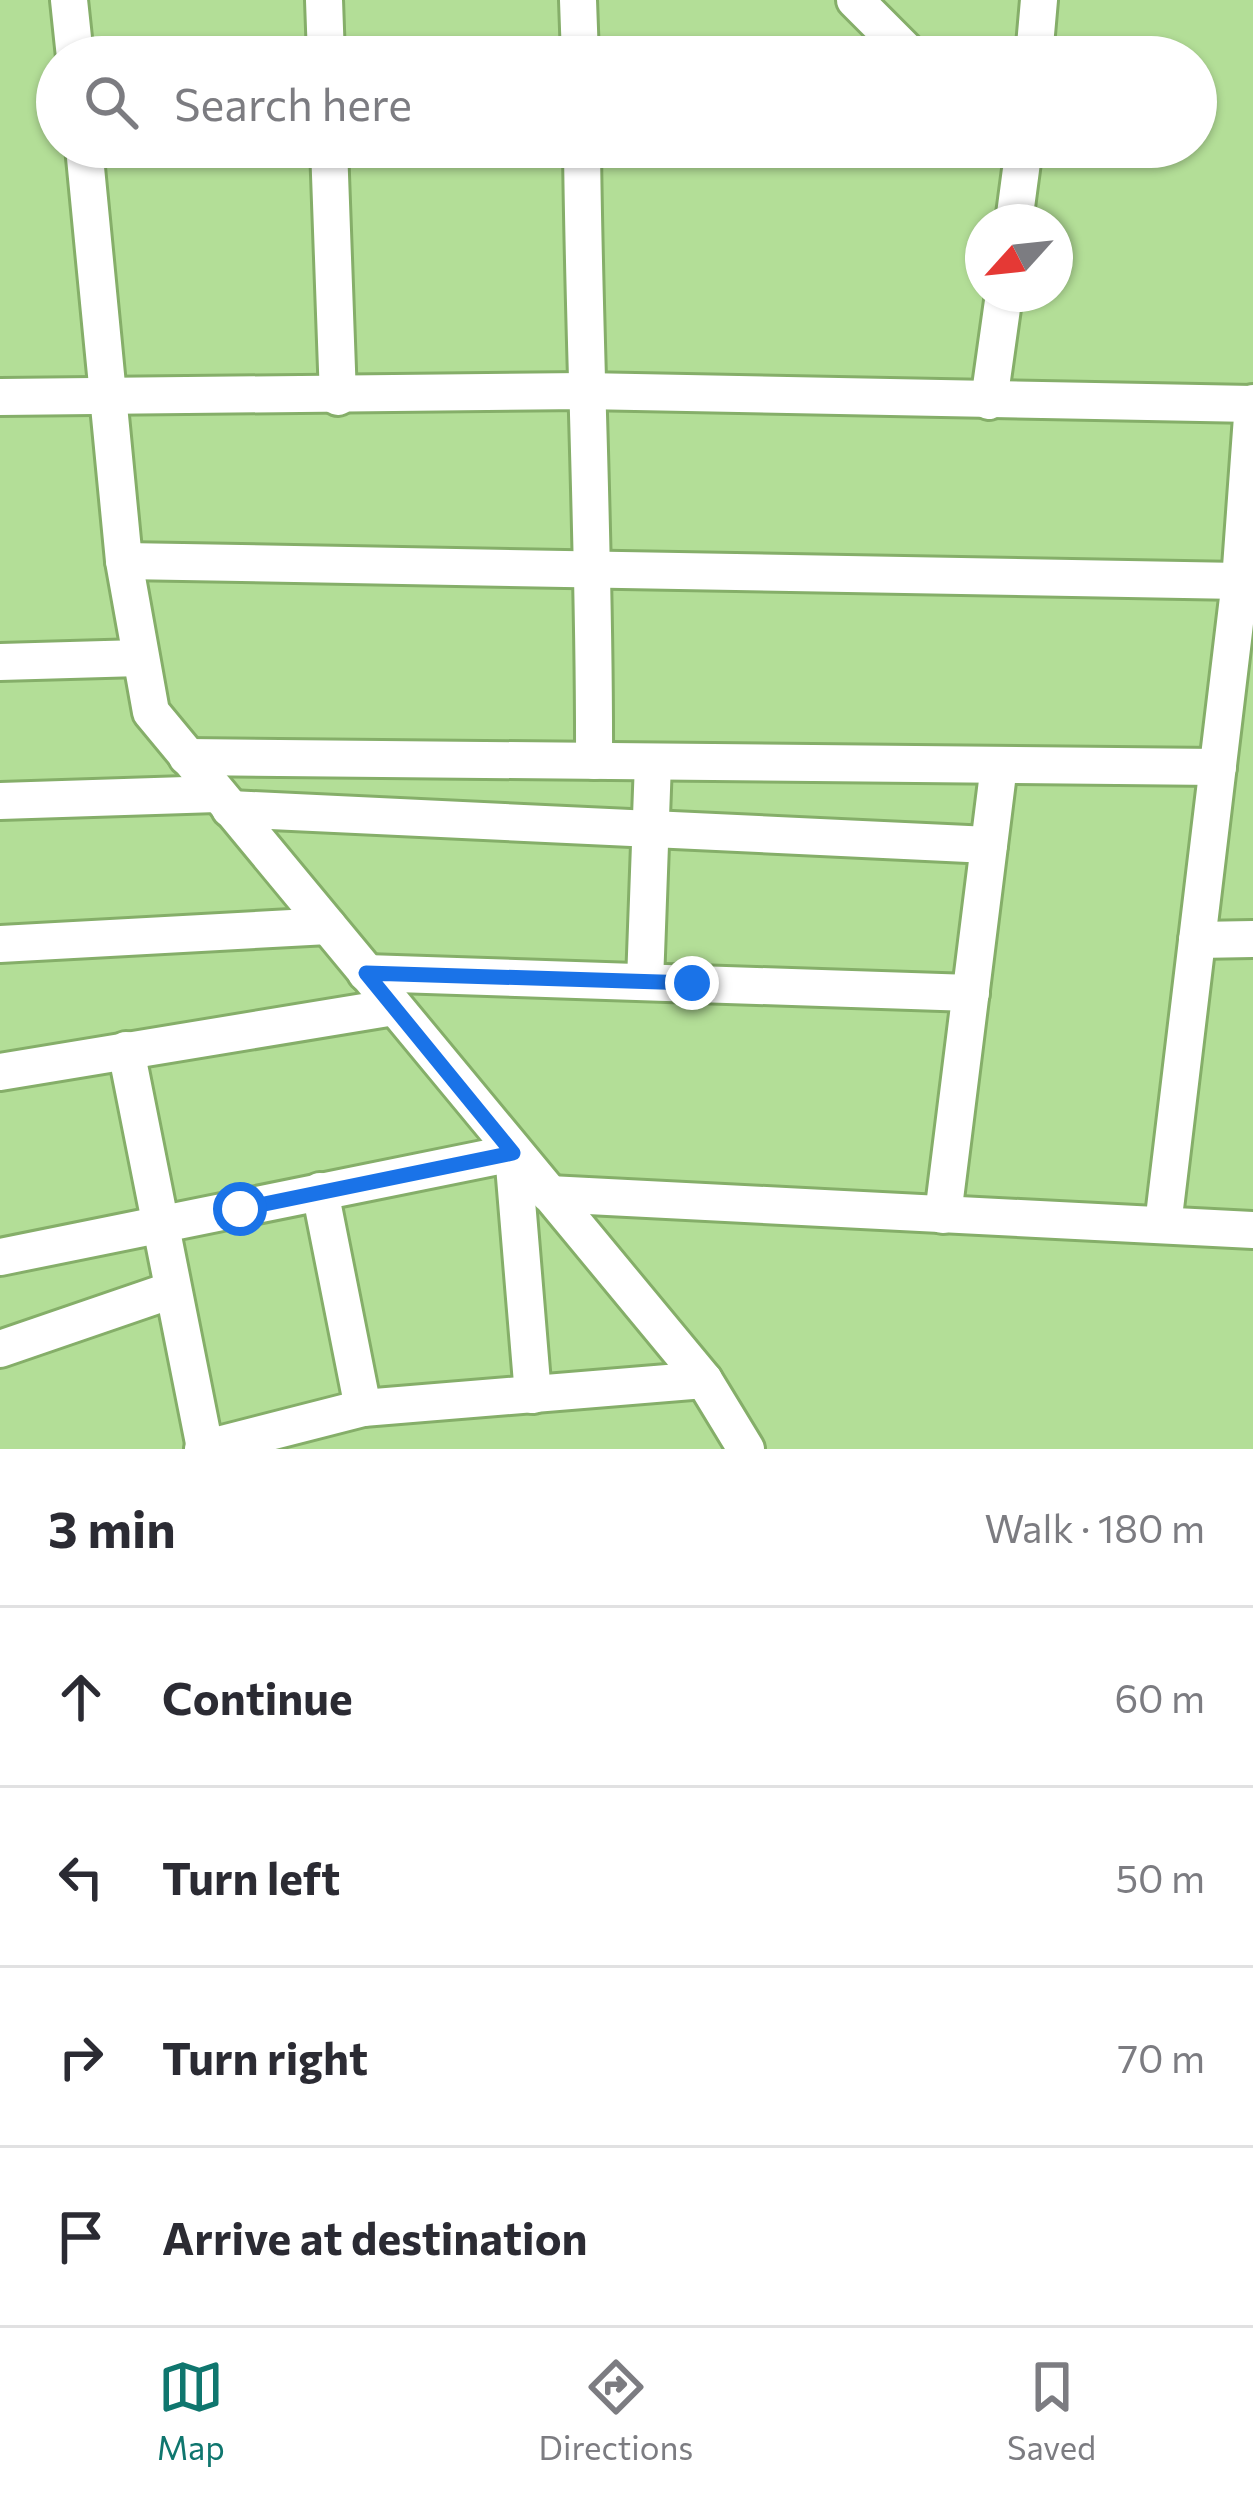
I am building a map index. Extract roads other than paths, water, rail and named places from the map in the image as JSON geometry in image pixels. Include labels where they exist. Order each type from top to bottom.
[{"type":"street","points":[[69,0],[73,36]]},
{"type":"street","points":[[324,0],[325,36]]},
{"type":"street","points":[[578,0],[579,36]]},
{"type":"street","points":[[855,0],[891,36]]},
{"type":"street","points":[[1036,36],[1040,0]]},
{"type":"street","points":[[86,168],[124,562],[151,712],[704,1380],[746,1449]]},
{"type":"street","points":[[330,168],[338,397]]},
{"type":"street","points":[[582,168],[584,392],[595,567],[595,761]]},
{"type":"street","points":[[1016,204],[1021,168]]},
{"type":"street","points":[[989,401],[1001,312]]},
{"type":"street","points":[[0,398],[584,392],[1253,404],[1240,581],[1163,1225]]},
{"type":"street","points":[[124,562],[1240,581]]},
{"type":"street","points":[[0,662],[140,658]]},
{"type":"street","points":[[187,757],[999,765],[1217,777],[1253,786]]},
{"type":"street","points":[[645,982],[653,762]]},
{"type":"street","points":[[943,1215],[999,765]]},
{"type":"street","points":[[0,801],[224,801],[989,845]]},
{"type":"street","points":[[0,944],[328,926]]},
{"type":"street","points":[[1197,940],[1253,939]]},
{"type":"street","points":[[366,973],[971,993]]},
{"type":"street","points":[[0,1072],[394,1007]]},
{"type":"street","points":[[126,1050],[204,1449],[363,1408],[704,1380]]},
{"type":"street","points":[[0,1257],[513,1153]]},
{"type":"street","points":[[513,1153],[533,1395]]},
{"type":"street","points":[[320,1191],[363,1408]]},
{"type":"street","points":[[549,1194],[1253,1230]]},
{"type":"street","points":[[0,1349],[172,1290]]}]
